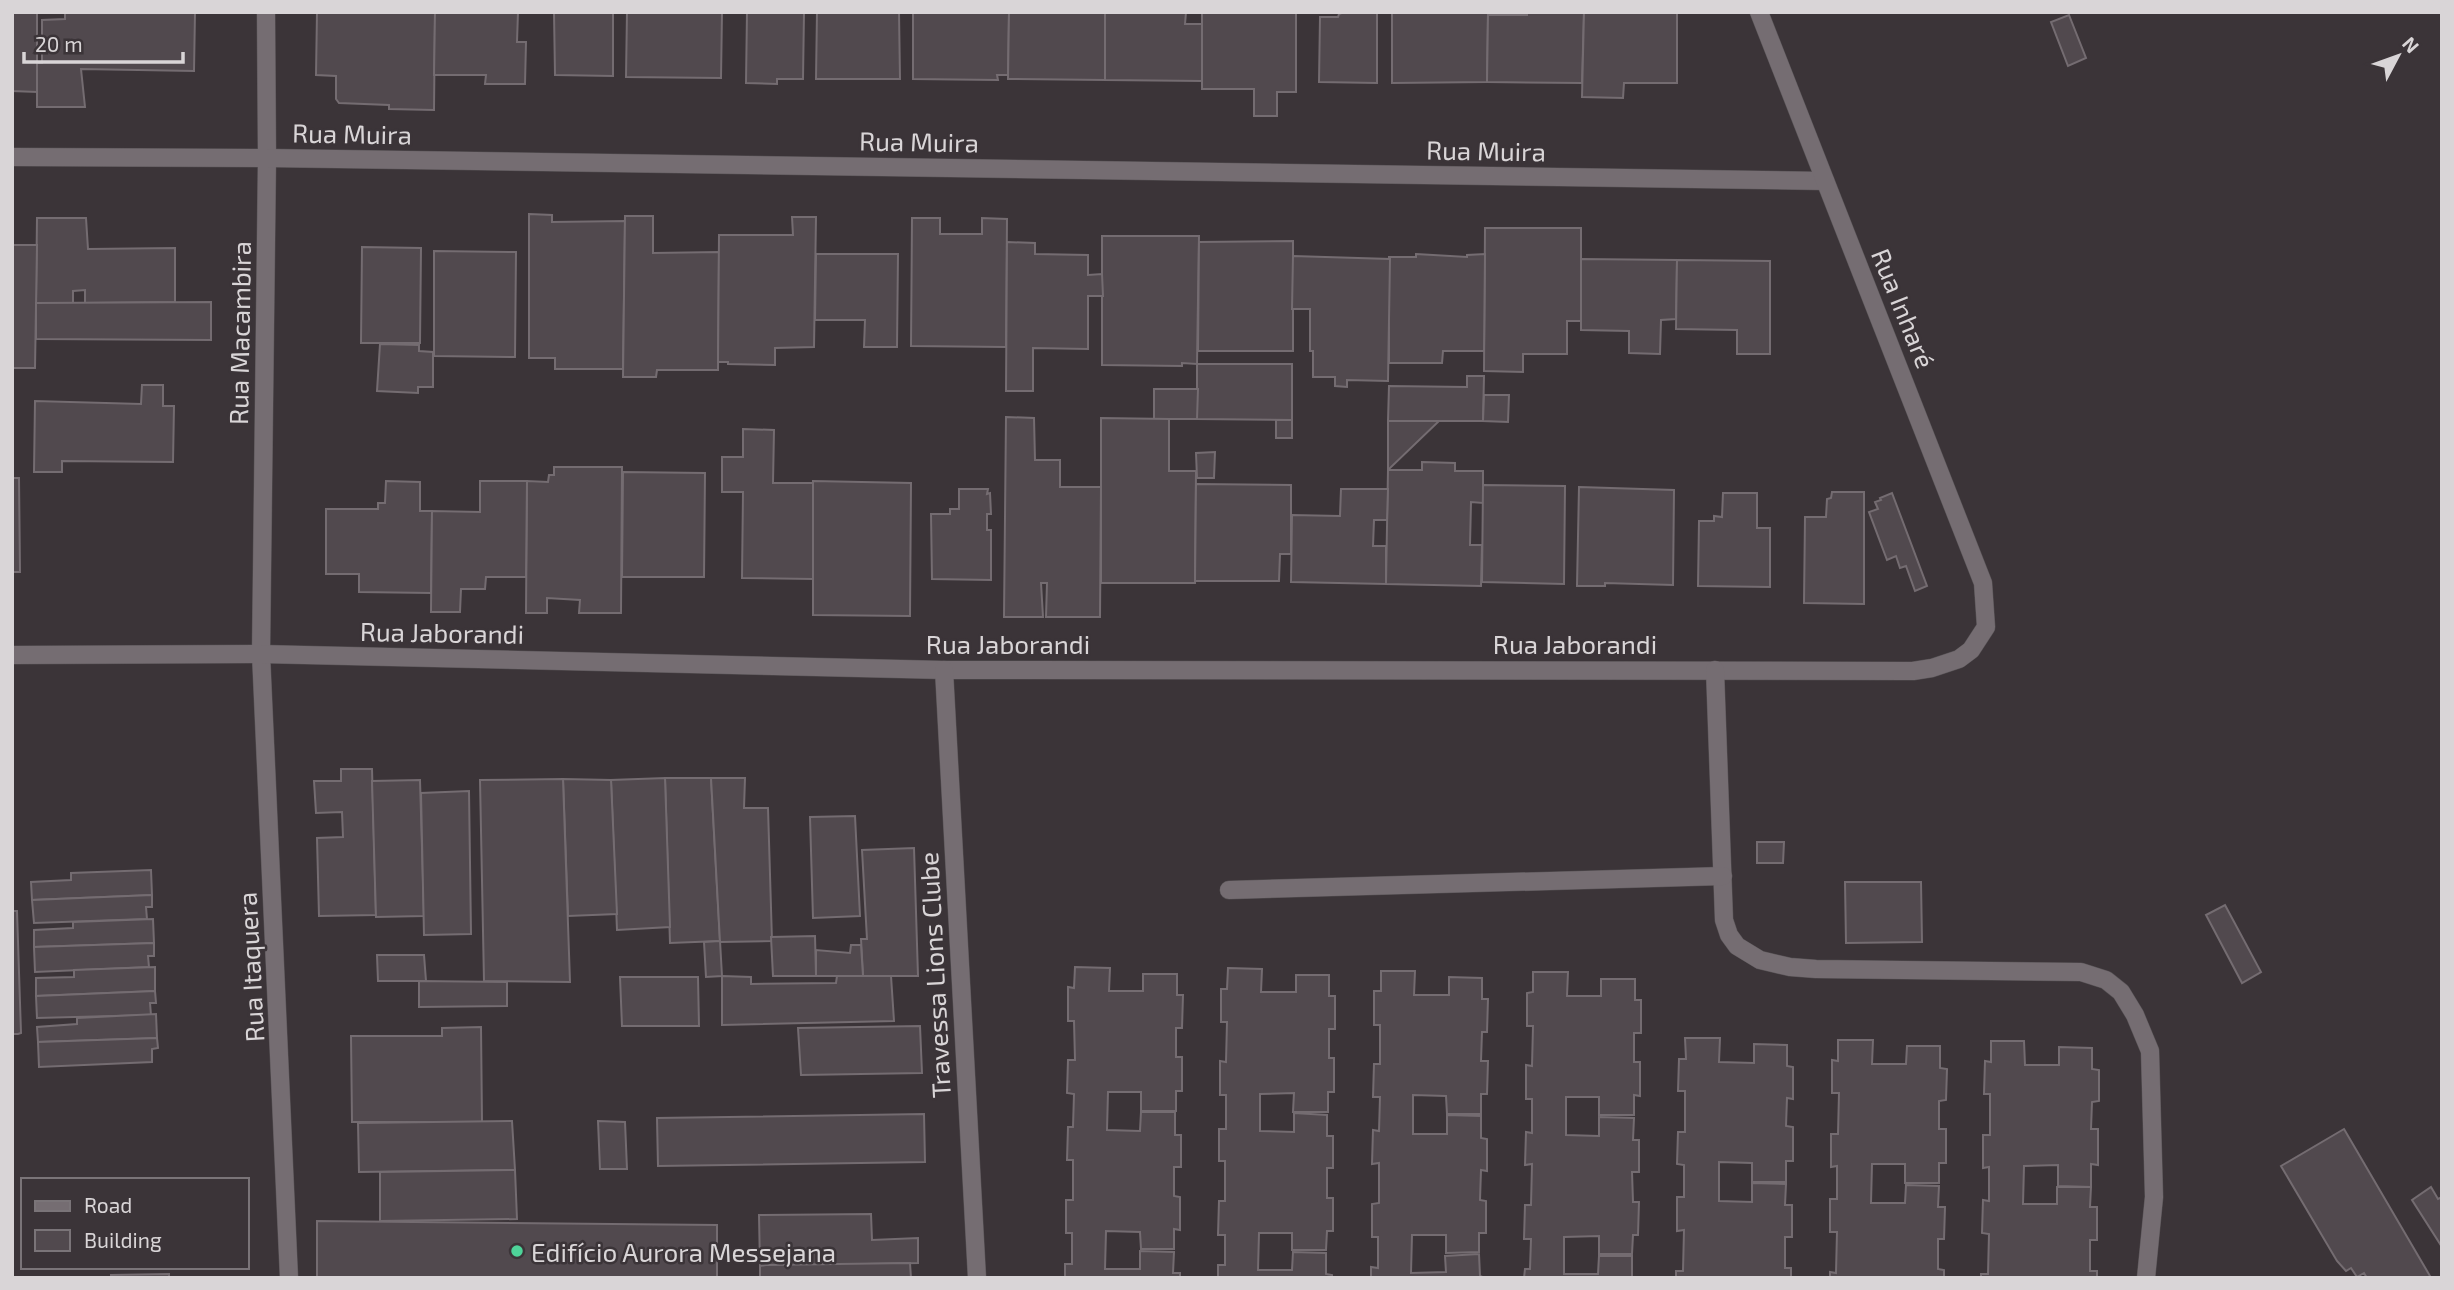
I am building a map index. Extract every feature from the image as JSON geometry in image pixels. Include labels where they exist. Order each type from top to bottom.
[{"type":"street","name":"Rua Macambira","points":[[261,654],[267,158],[266,12]]},
{"type":"street","name":"Rua Inharé","points":[[1759,12],[1971,547],[1983,583],[1986,626]]},
{"type":"street","name":"Rua Muira","points":[[12,157],[267,158],[1825,181]]},
{"type":"street","name":"Rua Jaborandi","points":[[12,655],[261,654],[944,670],[1923,670],[1959,659],[1971,650],[1986,626]]},
{"type":"street","name":"Rua Itaquera","points":[[261,654],[289,1278]]},
{"type":"street","name":"Travessa Lions Clube","points":[[944,670],[977,1278]]},
{"type":"street","points":[[1715,670],[1724,920],[1729,935],[1737,946],[1760,960],[1816,969],[2081,972],[2106,980],[2121,992],[2135,1015],[2150,1051],[2154,1198],[2146,1278]]},
{"type":"street","points":[[1229,890],[1723,876]]},
{"type":"building","points":[[12,12],[37,12],[37,92],[12,91]]},
{"type":"building","points":[[65,12],[195,12],[194,71],[81,69],[85,107],[37,107],[37,63],[42,63],[42,20],[65,19]]},
{"type":"building","points":[[317,12],[435,12],[434,110],[389,109],[389,105],[339,103],[336,99],[336,76],[316,75]]},
{"type":"building","points":[[435,12],[518,12],[517,42],[526,42],[525,84],[485,84],[486,75],[434,75]]},
{"type":"building","points":[[554,12],[613,12],[613,76],[555,75]]},
{"type":"building","points":[[627,12],[722,12],[721,78],[626,77]]},
{"type":"building","points":[[747,12],[804,12],[803,79],[777,79],[777,84],[746,83]]},
{"type":"building","points":[[817,12],[899,12],[900,79],[816,79]]},
{"type":"building","points":[[913,12],[1009,12],[1008,75],[997,75],[998,80],[913,79]]},
{"type":"building","points":[[1009,12],[1105,12],[1105,80],[1008,79]]},
{"type":"building","points":[[1105,12],[1186,12],[1185,24],[1202,24],[1202,81],[1105,80]]},
{"type":"building","points":[[1202,12],[1296,12],[1296,92],[1277,92],[1277,116],[1254,116],[1254,89],[1202,89]]},
{"type":"building","points":[[1344,12],[1377,12],[1377,83],[1319,82],[1320,17],[1338,17]]},
{"type":"building","points":[[1392,12],[1488,12],[1487,82],[1392,83]]},
{"type":"building","points":[[1527,12],[1584,12],[1582,83],[1487,82],[1488,15],[1527,15]]},
{"type":"building","points":[[1584,12],[1677,12],[1677,83],[1624,83],[1623,98],[1582,97]]},
{"type":"building","points":[[2069,15],[2086,58],[2068,66],[2051,22]]},
{"type":"building","points":[[529,214],[552,215],[552,222],[625,221],[623,369],[555,369],[555,358],[529,358]]},
{"type":"building","points":[[625,216],[653,216],[653,253],[719,252],[718,370],[657,370],[656,377],[623,377]]},
{"type":"building","points":[[792,217],[816,217],[814,347],[775,348],[775,365],[718,362],[719,235],[793,235]]},
{"type":"building","points":[[37,218],[86,218],[88,249],[175,248],[175,302],[85,303],[85,290],[73,291],[73,303],[36,303]]},
{"type":"building","points":[[912,218],[940,218],[940,234],[982,234],[982,218],[1007,219],[1006,347],[911,346]]},
{"type":"building","points":[[1485,228],[1581,228],[1581,321],[1567,321],[1567,354],[1523,354],[1523,372],[1484,371]]},
{"type":"building","points":[[1102,236],[1199,236],[1197,364],[1102,365]]},
{"type":"building","points":[[1293,241],[1293,351],[1198,351],[1199,242]]},
{"type":"building","points":[[1007,242],[1035,243],[1035,254],[1088,255],[1088,275],[1102,274],[1103,296],[1088,296],[1088,349],[1033,348],[1033,391],[1006,391]]},
{"type":"building","points":[[12,245],[37,245],[35,368],[12,368]]},
{"type":"building","points":[[362,247],[421,248],[420,343],[361,343]]},
{"type":"building","points":[[434,251],[516,252],[515,357],[434,356]]},
{"type":"building","points":[[816,254],[898,254],[897,347],[864,347],[865,320],[815,320]]},
{"type":"building","points":[[1416,254],[1467,257],[1485,254],[1484,351],[1443,351],[1442,363],[1389,363],[1389,257],[1416,257]]},
{"type":"building","points":[[1293,256],[1390,259],[1388,381],[1347,380],[1347,387],[1335,386],[1335,377],[1313,377],[1310,309],[1292,309]]},
{"type":"building","points":[[1581,259],[1677,260],[1676,319],[1661,320],[1660,354],[1629,353],[1629,331],[1581,330]]},
{"type":"building","points":[[1677,260],[1770,261],[1770,354],[1737,354],[1737,330],[1676,329]]},
{"type":"building","points":[[211,302],[211,340],[36,339],[36,303]]},
{"type":"building","points":[[380,344],[419,345],[419,351],[433,352],[433,387],[418,387],[418,393],[377,391]]},
{"type":"building","points":[[1197,364],[1292,364],[1292,420],[1197,419]]},
{"type":"building","points":[[1467,376],[1484,376],[1483,421],[1388,421],[1389,386],[1467,387]]},
{"type":"building","points":[[142,385],[163,385],[163,406],[174,406],[173,462],[62,461],[62,472],[34,472],[35,401],[141,404]]},
{"type":"building","points":[[1154,389],[1198,389],[1197,419],[1154,419]]},
{"type":"building","points":[[1484,395],[1509,395],[1508,422],[1483,421]]},
{"type":"building","points":[[1006,417],[1034,418],[1035,460],[1060,460],[1060,487],[1101,487],[1100,617],[1046,617],[1047,583],[1041,583],[1043,617],[1004,617]]},
{"type":"building","points":[[1101,418],[1169,419],[1169,471],[1196,471],[1195,583],[1101,583]]},
{"type":"building","points":[[1276,420],[1292,420],[1292,438],[1276,438]]},
{"type":"building","points":[[1388,421],[1439,421],[1388,470]]},
{"type":"building","points":[[743,429],[774,430],[773,483],[813,483],[813,579],[742,578],[743,492],[722,492],[722,457],[743,457]]},
{"type":"building","points":[[1215,452],[1214,478],[1197,478],[1196,453]]},
{"type":"building","points":[[1422,462],[1455,463],[1455,471],[1483,471],[1483,503],[1471,502],[1470,545],[1482,545],[1481,586],[1386,584],[1388,470],[1422,470]]},
{"type":"building","points":[[554,467],[622,467],[621,613],[579,613],[580,600],[547,598],[547,613],[526,613],[527,481],[548,482],[549,475],[554,475]]},
{"type":"building","points":[[623,472],[705,473],[704,577],[622,577]]},
{"type":"building","points":[[12,478],[19,478],[20,572],[12,572]]},
{"type":"building","points":[[386,481],[420,482],[420,511],[432,511],[431,593],[359,592],[359,574],[326,574],[326,509],[378,509],[378,503],[385,503]]},
{"type":"building","points":[[480,481],[527,481],[526,577],[486,577],[485,589],[461,589],[460,612],[431,612],[432,511],[480,512]]},
{"type":"building","points":[[813,481],[911,483],[910,616],[813,615]]},
{"type":"building","points":[[1196,484],[1291,485],[1291,554],[1280,554],[1279,581],[1195,581]]},
{"type":"building","points":[[1483,485],[1565,486],[1564,584],[1482,582]]},
{"type":"building","points":[[1579,487],[1674,490],[1673,585],[1605,583],[1605,586],[1577,586]]},
{"type":"building","points":[[959,489],[988,489],[987,494],[990,493],[991,514],[987,514],[987,530],[991,530],[991,580],[932,579],[931,514],[950,514],[950,509],[959,509]]},
{"type":"building","points":[[1341,489],[1388,489],[1387,520],[1374,520],[1373,546],[1386,546],[1386,584],[1291,582],[1292,515],[1340,516]]},
{"type":"building","points":[[1832,492],[1864,492],[1864,604],[1804,603],[1805,517],[1826,517],[1827,499],[1831,498]]},
{"type":"building","points":[[1723,493],[1757,493],[1757,528],[1770,528],[1770,587],[1698,586],[1699,521],[1714,521],[1714,516],[1722,517]]},
{"type":"building","points":[[1892,493],[1927,586],[1915,591],[1906,566],[1900,568],[1896,556],[1887,560],[1869,512],[1878,509],[1875,502]]},
{"type":"building","points":[[341,769],[372,769],[376,915],[319,916],[317,838],[343,837],[342,812],[316,813],[314,781],[341,781]]},
{"type":"building","points":[[665,778],[711,778],[720,941],[670,943]]},
{"type":"building","points":[[665,778],[670,927],[617,930],[611,780]]},
{"type":"building","points":[[711,778],[745,778],[744,808],[768,808],[772,941],[720,942]]},
{"type":"building","points":[[563,779],[611,780],[617,914],[568,916]]},
{"type":"building","points":[[563,779],[570,982],[484,981],[480,780]]},
{"type":"building","points":[[420,780],[424,916],[376,917],[372,781]]},
{"type":"building","points":[[469,791],[471,934],[424,935],[421,793]]},
{"type":"building","points":[[855,816],[860,916],[813,918],[810,817]]},
{"type":"building","points":[[1757,842],[1784,842],[1783,863],[1757,863]]},
{"type":"building","points":[[914,848],[918,976],[863,976],[861,939],[867,939],[862,850]]},
{"type":"building","points":[[151,870],[152,895],[32,900],[31,882],[71,880],[71,873]]},
{"type":"building","points":[[1845,882],[1921,882],[1922,942],[1846,943]]},
{"type":"building","points":[[152,895],[152,907],[146,907],[147,919],[34,923],[32,900]]},
{"type":"building","points":[[2225,905],[2261,972],[2242,983],[2206,915]]},
{"type":"building","points":[[12,911],[17,911],[21,1033],[18,1034],[12,1034]]},
{"type":"building","points":[[153,919],[154,943],[34,947],[34,930],[73,928],[73,922]]},
{"type":"building","points":[[815,936],[816,976],[773,976],[771,937]]},
{"type":"building","points":[[720,941],[722,976],[706,977],[704,942]]},
{"type":"building","points":[[154,943],[154,956],[148,956],[149,967],[35,972],[34,947]]},
{"type":"building","points":[[851,945],[861,945],[863,976],[816,976],[816,950],[850,953]]},
{"type":"building","points":[[377,955],[424,955],[426,981],[378,981]]},
{"type":"building","points":[[155,967],[155,991],[36,996],[36,978],[74,977],[74,970]]},
{"type":"building","points":[[1075,967],[1110,968],[1109,991],[1143,991],[1143,974],[1177,974],[1177,995],[1183,995],[1182,1028],[1176,1028],[1176,1057],[1182,1057],[1182,1091],[1176,1091],[1176,1111],[1141,1111],[1141,1092],[1108,1092],[1107,1130],[1140,1131],[1141,1112],[1175,1112],[1175,1135],[1181,1135],[1181,1167],[1174,1167],[1174,1196],[1180,1197],[1180,1230],[1174,1229],[1174,1249],[1141,1249],[1140,1232],[1106,1231],[1105,1269],[1140,1269],[1140,1251],[1174,1252],[1173,1273],[1180,1273],[1180,1278],[1065,1278],[1065,1264],[1072,1264],[1072,1233],[1066,1233],[1066,1200],[1073,1200],[1073,1160],[1067,1160],[1068,1127],[1073,1127],[1074,1094],[1067,1093],[1068,1060],[1075,1060],[1074,1021],[1068,1021],[1068,987],[1074,988]]},
{"type":"building","points":[[1228,968],[1262,969],[1261,992],[1296,992],[1296,975],[1329,975],[1329,996],[1335,996],[1335,1029],[1329,1029],[1329,1058],[1334,1058],[1334,1092],[1328,1092],[1328,1112],[1293,1112],[1294,1093],[1260,1094],[1260,1131],[1294,1132],[1294,1113],[1327,1115],[1327,1136],[1333,1136],[1333,1168],[1327,1168],[1327,1198],[1333,1198],[1333,1231],[1327,1231],[1326,1250],[1292,1250],[1292,1233],[1259,1233],[1258,1270],[1292,1270],[1293,1252],[1326,1253],[1326,1274],[1332,1275],[1332,1278],[1218,1278],[1218,1265],[1225,1265],[1225,1235],[1218,1235],[1219,1201],[1225,1201],[1225,1161],[1219,1161],[1219,1129],[1226,1129],[1226,1095],[1220,1095],[1220,1061],[1226,1062],[1227,1022],[1221,1022],[1221,989],[1227,989]]},
{"type":"building","points":[[1381,971],[1415,971],[1414,995],[1449,995],[1449,977],[1482,978],[1482,999],[1488,999],[1487,1032],[1482,1032],[1481,1061],[1488,1061],[1487,1094],[1481,1094],[1481,1114],[1447,1114],[1446,1096],[1413,1095],[1413,1134],[1447,1134],[1447,1115],[1481,1116],[1481,1138],[1487,1139],[1487,1171],[1481,1170],[1480,1200],[1486,1201],[1486,1233],[1479,1233],[1479,1252],[1446,1253],[1446,1235],[1412,1235],[1411,1273],[1446,1272],[1445,1256],[1479,1254],[1480,1276],[1485,1278],[1371,1278],[1371,1267],[1378,1268],[1378,1237],[1372,1237],[1372,1204],[1379,1203],[1379,1163],[1372,1164],[1373,1130],[1379,1131],[1380,1097],[1373,1097],[1374,1064],[1380,1064],[1380,1025],[1374,1025],[1374,991],[1381,991]]},
{"type":"building","points":[[1533,972],[1568,972],[1567,996],[1601,996],[1601,979],[1635,979],[1635,1000],[1641,1000],[1641,1033],[1634,1033],[1634,1062],[1640,1062],[1640,1096],[1634,1095],[1634,1115],[1599,1115],[1599,1097],[1566,1097],[1566,1135],[1599,1136],[1599,1117],[1634,1118],[1633,1140],[1639,1140],[1639,1172],[1632,1172],[1633,1202],[1639,1202],[1638,1235],[1633,1235],[1632,1254],[1599,1254],[1599,1236],[1564,1237],[1564,1274],[1598,1274],[1599,1256],[1632,1256],[1632,1278],[1524,1278],[1525,1269],[1530,1269],[1531,1239],[1524,1239],[1525,1205],[1531,1205],[1532,1164],[1525,1165],[1526,1132],[1532,1133],[1532,1099],[1526,1099],[1526,1065],[1532,1066],[1533,1026],[1527,1026],[1527,993],[1533,992]]},
{"type":"building","points":[[722,976],[751,977],[751,984],[836,983],[837,976],[891,976],[894,1021],[722,1025]]},
{"type":"building","points":[[620,977],[698,977],[699,1026],[622,1026]]},
{"type":"building","points":[[419,981],[507,982],[507,1006],[419,1007]]},
{"type":"building","points":[[155,991],[156,1003],[150,1003],[151,1015],[37,1018],[36,996]]},
{"type":"building","points":[[156,1014],[157,1038],[38,1042],[37,1027],[77,1024],[77,1018]]},
{"type":"building","points":[[920,1026],[922,1073],[801,1075],[798,1028]]},
{"type":"building","points":[[481,1027],[482,1122],[352,1122],[351,1036],[442,1036],[442,1028]]},
{"type":"building","points":[[157,1038],[158,1048],[152,1049],[152,1062],[39,1067],[38,1042]]},
{"type":"building","points":[[1685,1038],[1720,1038],[1719,1062],[1754,1063],[1754,1044],[1787,1045],[1787,1066],[1793,1067],[1793,1099],[1787,1098],[1786,1126],[1793,1127],[1793,1161],[1786,1161],[1786,1182],[1752,1182],[1752,1163],[1719,1162],[1719,1201],[1752,1202],[1752,1183],[1786,1184],[1785,1205],[1792,1205],[1792,1237],[1785,1237],[1785,1268],[1791,1268],[1791,1278],[1676,1278],[1676,1271],[1683,1271],[1684,1230],[1677,1231],[1677,1197],[1684,1197],[1684,1165],[1677,1164],[1678,1132],[1685,1132],[1685,1091],[1678,1091],[1679,1059],[1686,1059]]},
{"type":"building","points":[[1838,1040],[1873,1040],[1872,1064],[1906,1064],[1907,1046],[1940,1046],[1940,1068],[1947,1069],[1946,1100],[1939,1101],[1939,1129],[1946,1129],[1946,1163],[1939,1163],[1939,1183],[1905,1183],[1905,1164],[1872,1164],[1871,1203],[1905,1203],[1906,1185],[1939,1186],[1938,1207],[1945,1207],[1944,1239],[1938,1239],[1938,1269],[1944,1270],[1944,1278],[1830,1278],[1830,1272],[1836,1273],[1837,1232],[1830,1232],[1830,1199],[1837,1199],[1837,1166],[1831,1167],[1831,1134],[1838,1134],[1839,1093],[1832,1093],[1832,1060],[1838,1061]]},
{"type":"building","points":[[1991,1041],[2024,1041],[2025,1065],[2059,1065],[2059,1047],[2092,1048],[2092,1069],[2099,1070],[2099,1101],[2092,1102],[2091,1129],[2098,1129],[2098,1165],[2091,1164],[2091,1187],[2090,1207],[2097,1207],[2097,1240],[2090,1240],[2090,1271],[2097,1271],[2097,1278],[1981,1278],[1981,1274],[1988,1274],[1989,1234],[1982,1233],[1983,1200],[1989,1201],[1989,1167],[1983,1168],[1983,1135],[1990,1135],[1990,1094],[1984,1094],[1985,1061],[1991,1062]],"holes":[[[2058,1165],[2058,1186],[2091,1187],[2057,1187],[2057,1204],[2023,1204],[2024,1166]]]},
{"type":"building","points":[[924,1114],[925,1162],[658,1166],[657,1118]]},
{"type":"building","points":[[512,1121],[515,1170],[359,1172],[358,1123]]},
{"type":"building","points":[[598,1121],[625,1122],[627,1169],[600,1169]]},
{"type":"building","points":[[2344,1129],[2430,1276],[2428,1278],[2367,1278],[2364,1273],[2357,1277],[2351,1268],[2346,1271],[2337,1261],[2281,1166]]},
{"type":"building","points":[[515,1170],[517,1219],[380,1221],[380,1172]]},
{"type":"building","points":[[2431,1187],[2438,1199],[2442,1197],[2442,1247],[2412,1200]]},
{"type":"building","points":[[871,1214],[872,1240],[918,1238],[918,1263],[760,1266],[759,1215]]},
{"type":"building","name":"Edifício Aurora Messejana","points":[[317,1221],[717,1225],[717,1278],[317,1278]]},
{"type":"building","points":[[910,1263],[911,1278],[760,1278],[760,1266],[766,1265]]},
{"type":"building","points":[[169,1274],[169,1278],[111,1278],[111,1275]]},
{"type":"place","name":"Edifício Aurora Messejana","points":[[517,1251]]}]
